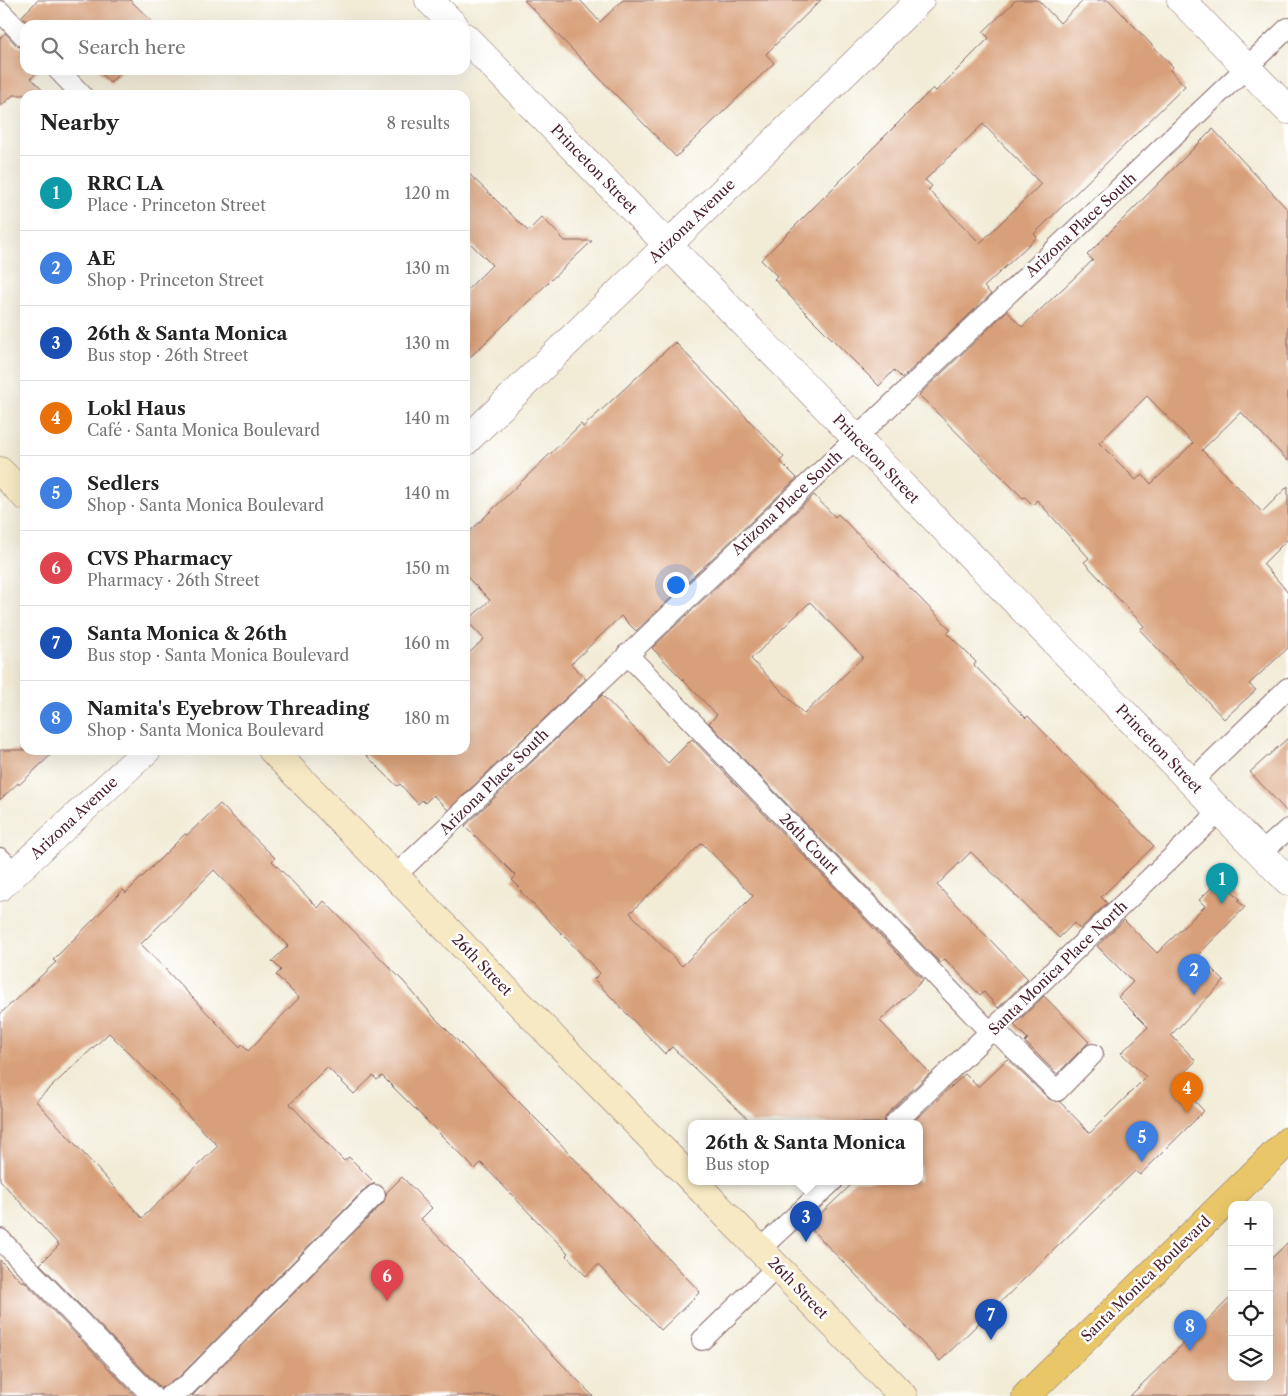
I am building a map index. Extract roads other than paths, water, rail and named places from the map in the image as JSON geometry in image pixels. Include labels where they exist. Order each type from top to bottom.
[{"type":"main road","points":[[0,470],[20,491]]},
{"type":"main road","name":"26th Street","points":[[277,755],[688,1175]]},
{"type":"main road","name":"Santa Monica Boulevard","points":[[1026,1396],[1288,1141]]},
{"type":"main road","name":"26th Street","points":[[698,1185],[903,1396]]},
{"type":"street","points":[[429,0],[449,20]]},
{"type":"street","name":"Arizona Avenue","points":[[470,437],[920,0]]},
{"type":"street","points":[[1181,0],[1288,110]]},
{"type":"street","name":"Princeton Street","points":[[470,42],[1288,881]]},
{"type":"street","name":"Arizona Avenue","points":[[5,873],[141,755]]},
{"type":"lane","points":[[0,11],[20,32]]},
{"type":"lane","name":"Arizona Place South","points":[[396,876],[627,654],[1288,28]]},
{"type":"lane","points":[[63,75],[77,90]]},
{"type":"lane","name":"26th Court","points":[[627,654],[991,1033],[1000,1035],[1057,1091],[1093,1054]]},
{"type":"lane","points":[[1191,782],[1284,699]]},
{"type":"lane","name":"Santa Monica Place North","points":[[898,1120],[991,1033],[1220,811]]},
{"type":"lane","points":[[1261,853],[1288,829]]},
{"type":"lane","points":[[702,1340],[831,1185]]},
{"type":"lane","points":[[168,1396],[186,1386],[375,1195]]},
{"type":"lane","points":[[0,1238],[152,1396]]},
{"type":"place","name":"RRC LA","points":[[1222,904]]},
{"type":"place","name":"AE","points":[[1194,995]]},
{"type":"place","name":"Lokl Haus","points":[[1187,1113]]},
{"type":"place","name":"Sedlers","points":[[1142,1162]]},
{"type":"place","name":"26th & Santa Monica","points":[[806,1242]]},
{"type":"place","name":"CVS Pharmacy","points":[[387,1301]]},
{"type":"place","name":"Santa Monica & 26th","points":[[991,1340]]},
{"type":"place","name":"Namita's Eyebrow Threading","points":[[1190,1351]]}]
